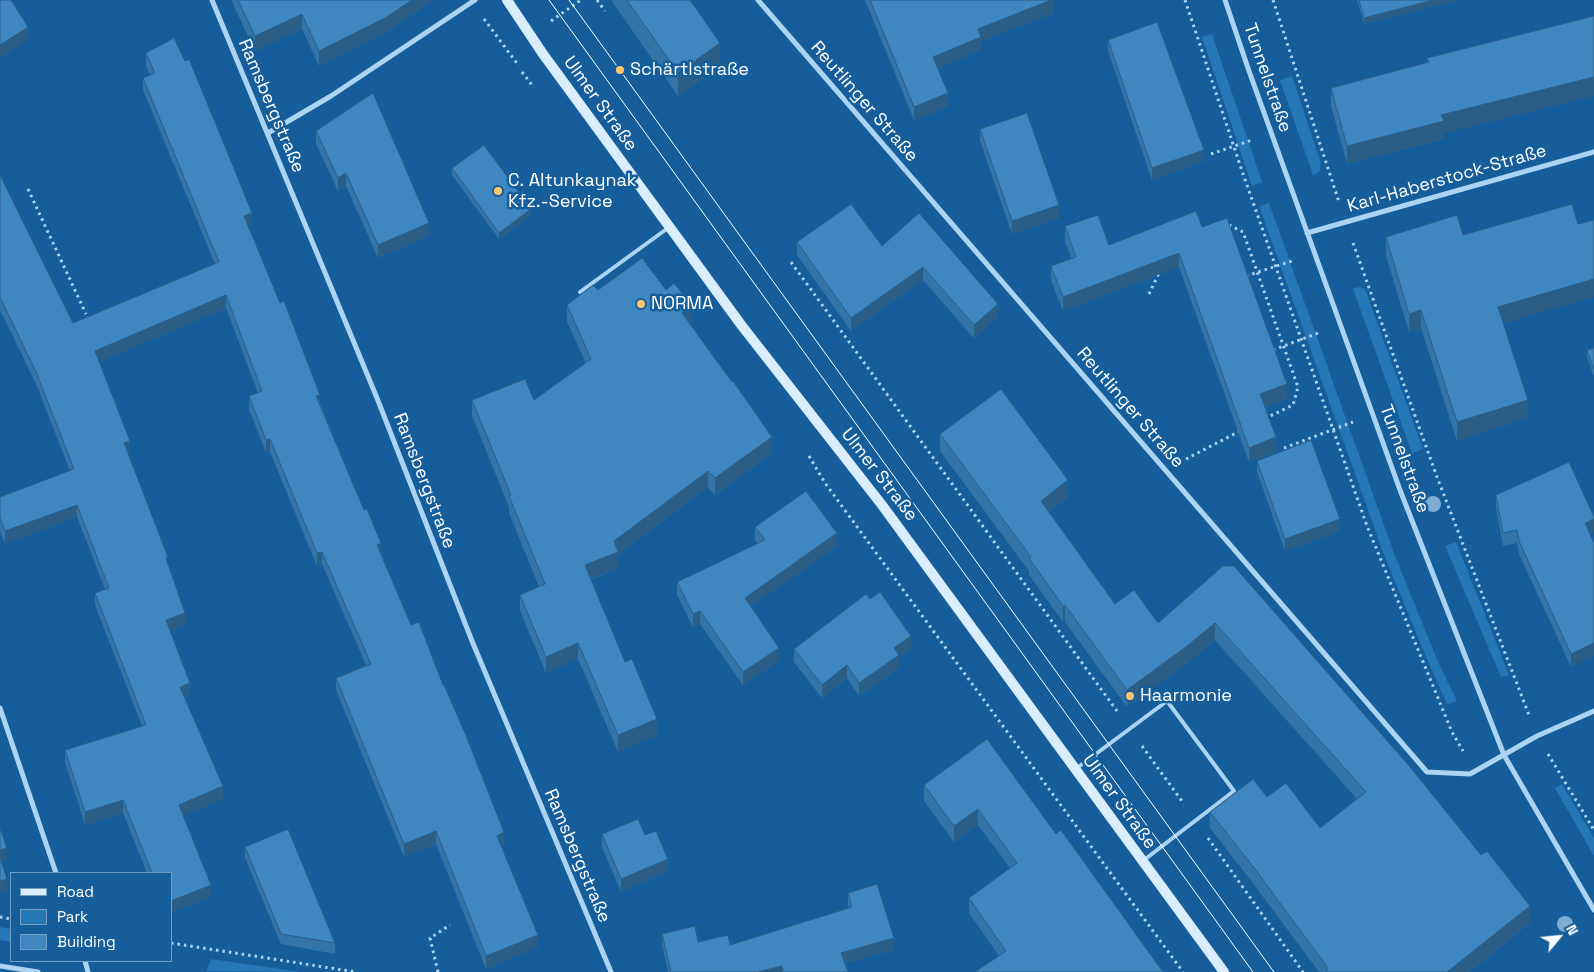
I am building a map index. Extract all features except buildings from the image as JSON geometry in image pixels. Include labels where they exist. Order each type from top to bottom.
[{"type":"street","name":"Ramsbergstraße","points":[[212,0],[376,398],[476,650],[611,972]]},
{"type":"street","name":"Ulmer Straße","points":[[507,0],[543,54],[742,326],[882,505],[1224,972]]},
{"type":"street","name":"Reutlinger Straße","points":[[758,0],[1427,772],[1470,774],[1537,736],[1594,711]]},
{"type":"street","name":"Tunnelstraße","points":[[1226,0],[1403,500],[1504,754],[1594,910]]},
{"type":"street","points":[[268,133],[331,96],[473,1]]},
{"type":"street","name":"Karl-Haberstock-Straße","points":[[1307,233],[1594,152]]},
{"type":"street","points":[[0,708],[56,872]]},
{"type":"street","points":[[0,966],[38,972]]},
{"type":"lane","points":[[580,292],[670,226]]},
{"type":"lane","points":[[1076,770],[1167,701],[1234,791],[1142,861]]},
{"type":"path","points":[[547,24],[581,0]]},
{"type":"path","points":[[597,0],[605,11]]},
{"type":"path","points":[[1186,0],[1234,146],[1367,526],[1452,732],[1474,772]]},
{"type":"path","points":[[1273,0],[1345,222],[1437,477],[1537,736],[1594,830]]},
{"type":"path","points":[[473,1],[537,92]]},
{"type":"path","points":[[1211,154],[1272,133]]},
{"type":"path","points":[[28,189],[86,314]]},
{"type":"path","points":[[1226,223],[1243,232],[1298,387],[1293,405],[1258,422]]},
{"type":"path","points":[[1244,277],[1314,253]]},
{"type":"path","points":[[791,262],[1130,729],[1303,972]]},
{"type":"path","points":[[1149,294],[1161,269]]},
{"type":"path","points":[[1270,351],[1340,326]]},
{"type":"path","points":[[1284,448],[1372,414]]},
{"type":"path","points":[[1165,470],[1242,431]]},
{"type":"path","points":[[807,453],[825,483],[1183,972]]},
{"type":"path","points":[[438,972],[430,938],[450,925]]},
{"type":"path","points":[[172,943],[356,972]]},
{"type":"green space","points":[[1212,34],[1262,182],[1252,186],[1202,37]]},
{"type":"green space","points":[[1292,76],[1321,164],[1319,172],[1313,175],[1280,80]]},
{"type":"green space","points":[[1269,203],[1395,556],[1438,662],[1457,701],[1447,704],[1386,560],[1259,206]]},
{"type":"green space","points":[[1359,287],[1365,289],[1423,449],[1412,453],[1353,289]]},
{"type":"green space","points":[[1456,542],[1509,675],[1501,677],[1445,546]]},
{"type":"green space","points":[[1562,784],[1594,838],[1594,856],[1555,788]]},
{"type":"green space","points":[[0,927],[10,929],[10,942],[0,940]]},
{"type":"green space","points":[[211,959],[301,972],[206,971]]},
{"type":"tram line","points":[[549,0],[1253,972]]},
{"type":"tram line","points":[[569,0],[1274,972]]},
{"type":"place","name":"Schärtlstraße","points":[[620,70]]},
{"type":"place","name":"C. Altunkaynak Kfz.-Service","points":[[498,191]]},
{"type":"place","name":"NORMA","points":[[641,304]]},
{"type":"place","name":"Haarmonie","points":[[1130,696]]}]
